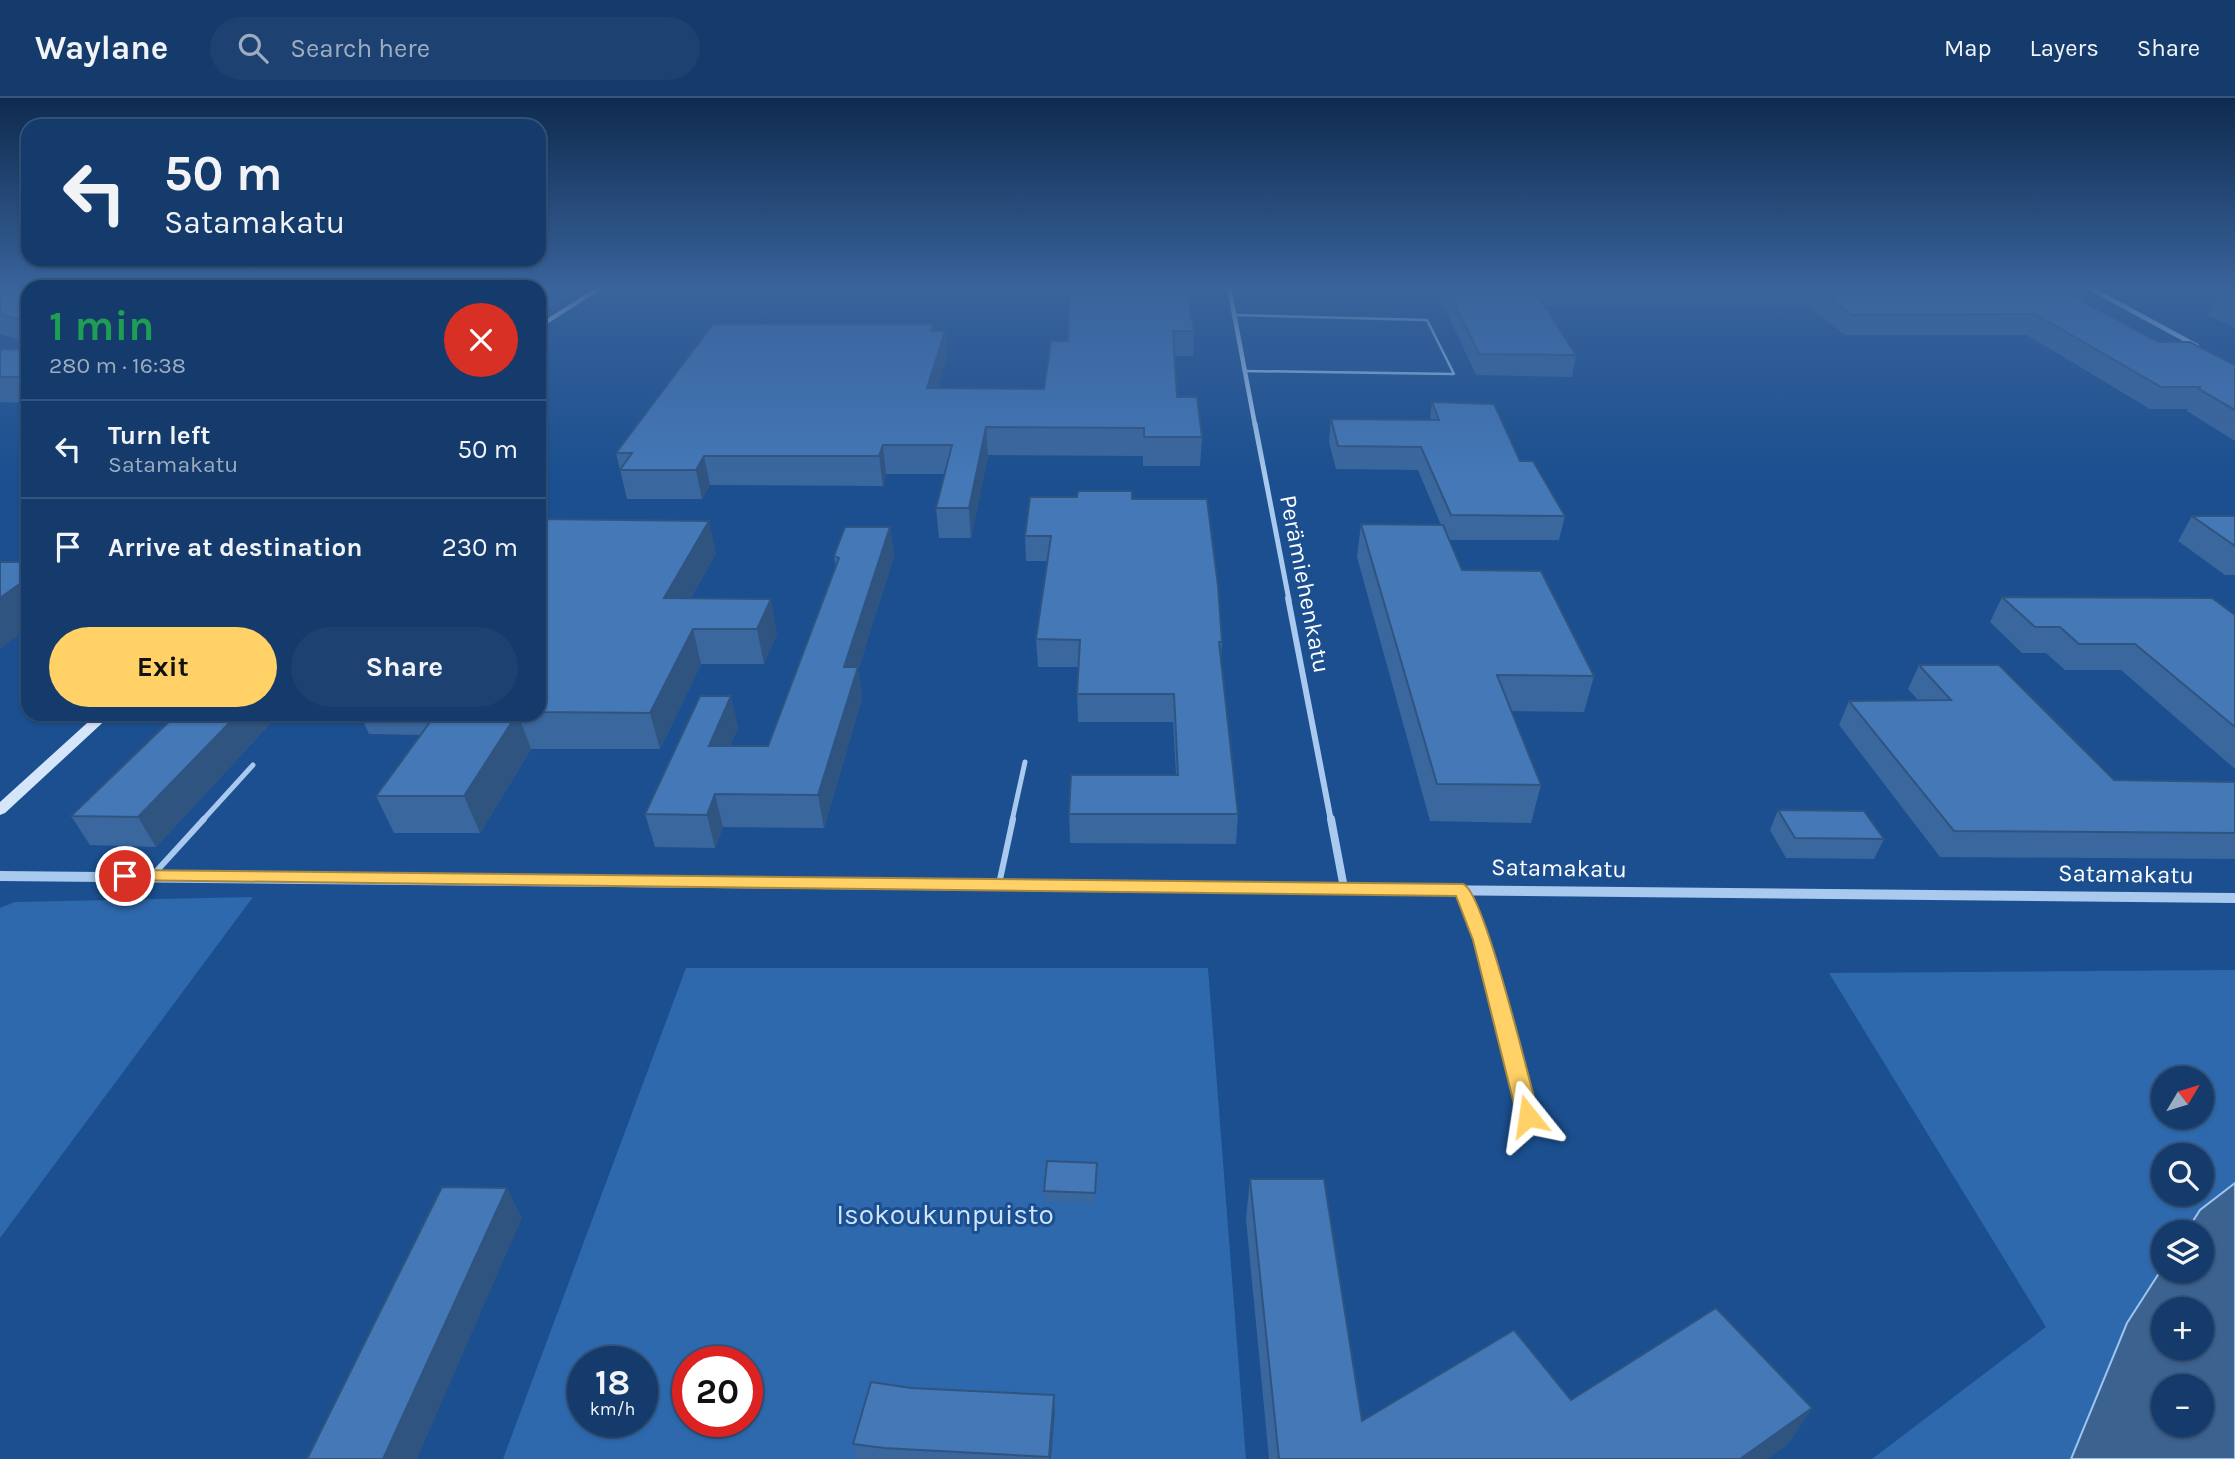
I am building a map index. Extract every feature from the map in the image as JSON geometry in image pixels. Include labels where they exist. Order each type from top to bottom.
[{"type":"main road","points":[[0,810],[97,721]]},
{"type":"street","name":"Perämiehenkatu","points":[[1240,351],[1344,888]]},
{"type":"street","name":"Satamakatu","points":[[0,876],[2235,898]]},
{"type":"lane","points":[[1244,371],[1454,374],[1442,351]]},
{"type":"lane","points":[[999,884],[1025,762]]},
{"type":"lane","points":[[152,876],[253,765]]},
{"type":"lane","points":[[1463,890],[1482,940],[1528,1116]]},
{"type":"green space","points":[[253,897],[0,1238],[0,908],[15,902]]},
{"type":"green space","name":"Isokoukunpuisto","points":[[686,968],[1208,968],[1246,1459],[503,1459]]},
{"type":"green space","points":[[2235,970],[2235,1183],[2214,1199],[2214,1143],[2151,1143],[2151,1206],[2205,1206],[2194,1220],[2151,1220],[2153,1283],[2127,1323],[2071,1459],[1872,1459],[2046,1327],[1829,973]]},
{"type":"shaded area","points":[[2235,1183],[2235,1459],[2071,1459],[2127,1323],[2153,1283],[2214,1283],[2214,1220],[2194,1220],[2200,1210],[2205,1206],[2214,1206],[2214,1199]]},
{"type":"building","points":[[0,351],[21,351],[21,377],[0,377]]},
{"type":"building","points":[[693,351],[939,351],[927,388],[1044,389],[1050,351],[1174,351],[1177,397],[1197,397],[1202,437],[1144,437],[1144,428],[986,427],[969,508],[936,508],[952,445],[883,445],[879,456],[704,456],[696,470],[620,470],[632,453],[616,453]]},
{"type":"building","points":[[1477,351],[1573,351],[1576,355],[1479,354]]},
{"type":"building","points":[[2098,351],[2207,351],[2235,365],[2235,410],[2199,389],[2200,387],[2161,387]]},
{"type":"building","points":[[1432,402],[1494,404],[1520,461],[1533,461],[1565,516],[1451,515],[1421,447],[1338,446],[1331,419],[1439,420]]},
{"type":"building","points":[[1078,491],[1132,491],[1132,499],[1207,499],[1218,586],[1222,642],[1219,642],[1238,814],[1069,814],[1071,775],[1178,775],[1174,694],[1077,694],[1080,640],[1036,639],[1051,536],[1025,536],[1030,497],[1077,497]]},
{"type":"building","points":[[2192,516],[2235,516],[2235,546]]},
{"type":"building","points":[[546,519],[709,521],[664,598],[771,599],[757,629],[693,629],[650,713],[546,712]]},
{"type":"building","points":[[1361,524],[1443,525],[1462,570],[1541,571],[1594,676],[1497,675],[1541,785],[1437,784]]},
{"type":"building","points":[[845,527],[890,527],[844,667],[858,667],[818,795],[715,794],[707,815],[645,814],[700,696],[731,696],[709,746],[768,746],[839,558],[834,556]]},
{"type":"building","points":[[0,562],[21,562],[21,583],[0,598]]},
{"type":"building","points":[[2002,597],[2212,598],[2235,615],[2235,727],[2135,644],[2079,644],[2060,627],[2035,627]]},
{"type":"building","points":[[1919,665],[1999,665],[2114,780],[2235,782],[2235,833],[1954,831],[1849,701],[1951,700]]},
{"type":"building","points":[[170,721],[231,721],[138,817],[71,816]]},
{"type":"building","points":[[431,721],[512,721],[464,796],[376,796]]},
{"type":"building","points":[[1778,810],[1864,811],[1884,839],[1795,838]]},
{"type":"building","points":[[1047,1161],[1097,1163],[1095,1193],[1044,1191]]},
{"type":"building","points":[[1250,1179],[1324,1179],[1362,1421],[1514,1330],[1571,1400],[1716,1308],[1812,1408],[1740,1459],[1279,1459]]},
{"type":"building","points":[[442,1187],[507,1188],[383,1459],[307,1459]]},
{"type":"building","points":[[871,1382],[911,1388],[1054,1395],[1049,1457],[853,1444]]},
{"type":"route","points":[[125,876],[1463,890],[1482,940],[1528,1116]]}]
